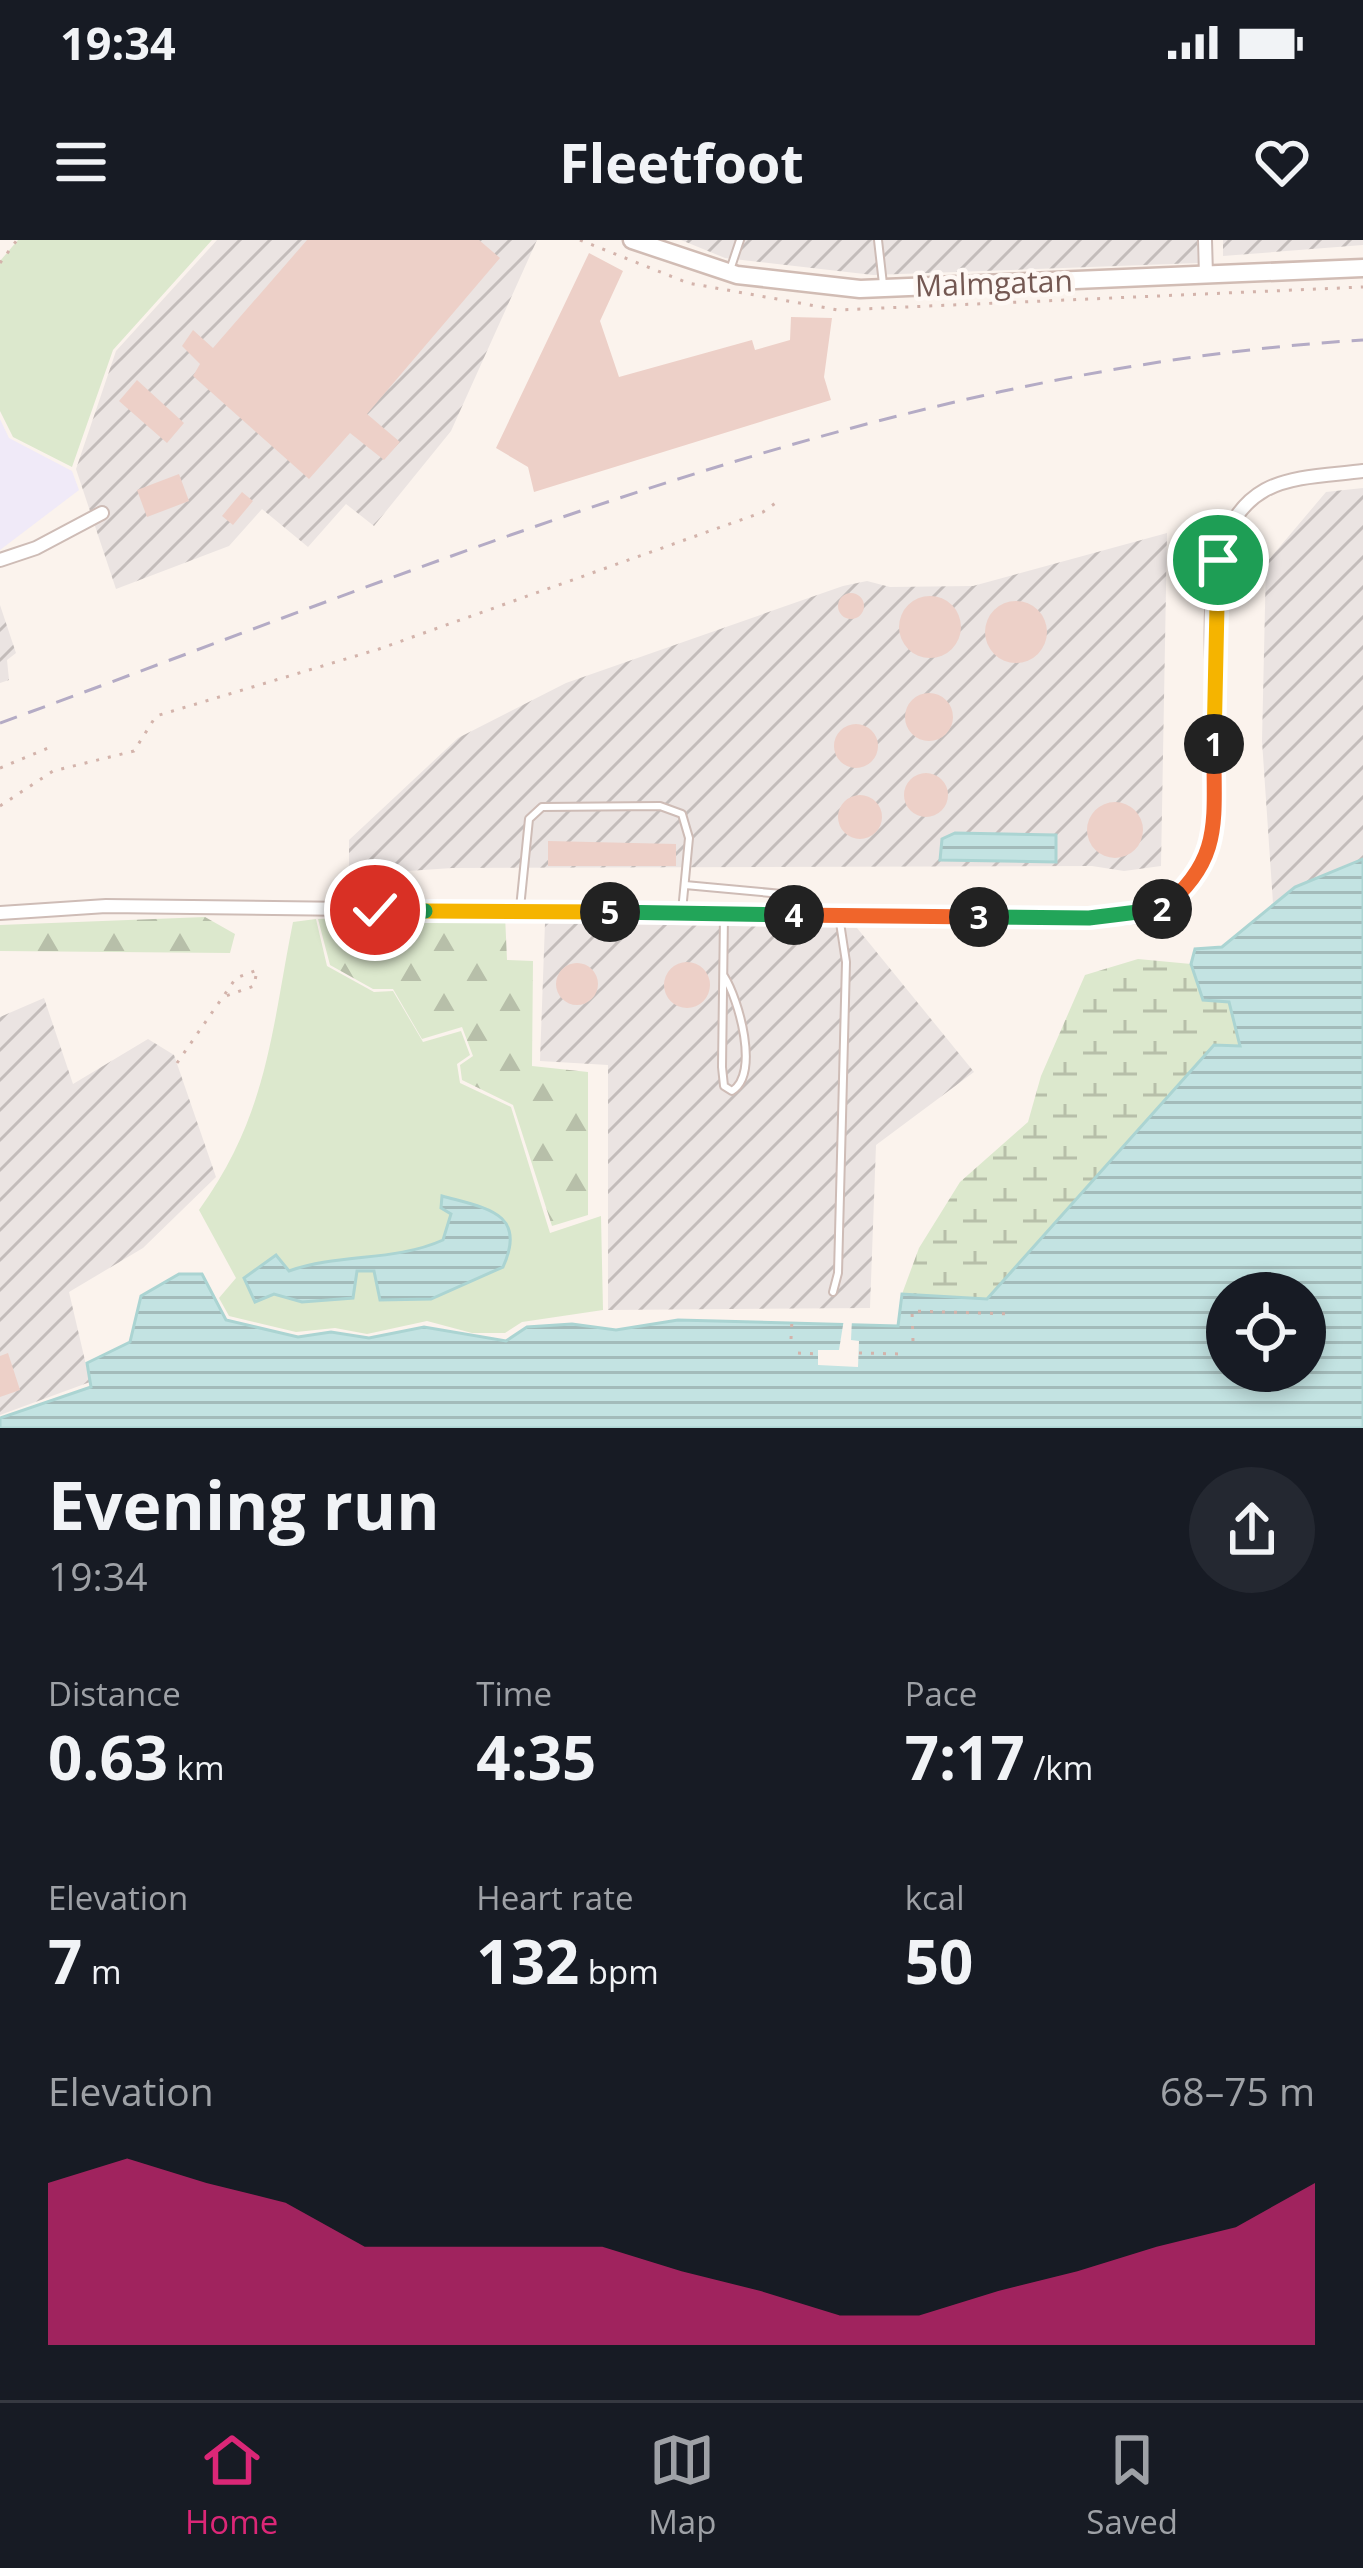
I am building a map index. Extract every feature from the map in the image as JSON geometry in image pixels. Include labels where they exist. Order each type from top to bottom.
[{"type":"street","name":"Malmgatan","points":[[632,240],[728,274],[884,288],[1363,268]]},
{"type":"street","points":[[1205,240],[1206,275]]},
{"type":"street","points":[[0,913],[75,906],[1089,918],[1163,909],[1201,875],[1213,831],[1215,603],[1218,560],[1228,526],[1268,488],[1363,471]]},
{"type":"street","points":[[0,560],[36,548],[102,513]]},
{"type":"lane","points":[[728,274],[740,240]]},
{"type":"lane","points":[[878,240],[884,288]]},
{"type":"lane","points":[[520,911],[529,819],[542,807],[660,806],[682,814],[689,838],[682,915]]},
{"type":"lane","points":[[685,885],[782,894],[786,915]]},
{"type":"lane","points":[[724,915],[722,1067],[724,1086],[732,1091],[743,1078],[744,1041],[737,1002],[724,976]]},
{"type":"lane","points":[[833,1292],[838,1273],[846,1006],[838,916]]},
{"type":"path","points":[[0,263],[17,240]]},
{"type":"path","points":[[0,806],[52,771],[134,751],[155,716],[379,649],[763,512],[781,499]]},
{"type":"path","points":[[0,768],[53,746]]},
{"type":"path","points":[[177,1063],[236,978],[257,970],[254,986],[226,996]]},
{"type":"path","points":[[913,1341],[912,1311],[1012,1315]]},
{"type":"path","points":[[791,1340],[792,1319]]},
{"type":"path","points":[[797,1353],[818,1354]]},
{"type":"path","points":[[859,1353],[902,1354]]},
{"type":"shaded area","points":[[217,240],[537,240],[451,431],[374,526],[346,504],[308,547],[262,509],[229,546],[116,589],[76,469],[116,351]]},
{"type":"shaded area","points":[[681,240],[1197,240],[1198,263],[873,275],[725,258]]},
{"type":"shaded area","points":[[1223,240],[1363,240],[1363,245],[1223,256]]},
{"type":"shaded area","points":[[0,419],[9,438],[72,471],[79,490],[0,550]]},
{"type":"shaded area","points":[[1363,488],[1363,859],[1295,887],[1273,903],[1262,741],[1266,563],[1326,492]]},
{"type":"shaded area","points":[[1167,533],[1161,866],[1124,871],[1092,866],[452,868],[349,875],[349,840],[458,738],[566,683],[843,586],[867,581],[890,587],[973,586]]},
{"type":"shaded area","points":[[0,605],[16,653],[7,660],[9,680],[0,683]]},
{"type":"shaded area","points":[[545,923],[857,928],[974,1072],[876,1145],[870,1308],[608,1310],[608,1065],[540,1061]]},
{"type":"shaded area","points":[[44,998],[73,1084],[148,1039],[174,1055],[216,1177],[143,1248],[69,1292],[90,1382],[0,1415],[0,1017]]},
{"type":"green space","points":[[18,240],[212,240],[113,350],[72,467],[13,437],[0,411],[0,261]]},
{"type":"green space","points":[[505,915],[507,960],[533,961],[532,1066],[588,1072],[588,1215],[552,1226],[513,1105],[462,1080],[460,1065],[473,1056],[462,1027],[422,1039],[393,989],[373,989],[330,965],[318,919]]},
{"type":"green space","points":[[205,917],[235,934],[230,953],[0,951],[0,925]]},
{"type":"green space","points":[[316,919],[327,966],[374,992],[393,991],[423,1042],[461,1031],[470,1055],[457,1064],[460,1083],[511,1107],[550,1233],[601,1216],[603,1310],[522,1322],[505,1333],[472,1333],[427,1321],[367,1334],[335,1328],[296,1332],[229,1316],[219,1298],[236,1278],[199,1210],[222,1175],[253,1106],[272,1037],[293,922]]},
{"type":"green space","points":[[1138,959],[1191,964],[1203,1000],[1229,1002],[1241,1046],[1214,1046],[987,1299],[902,1294],[919,1248],[960,1182],[1028,1122],[1041,1076],[1085,975]]},
{"type":"water","points":[[955,833],[1056,835],[1056,862],[940,860],[942,839]]},
{"type":"water","points":[[1363,859],[1363,1428],[0,1428],[0,1418],[91,1387],[87,1363],[130,1342],[141,1296],[179,1274],[202,1274],[226,1320],[298,1337],[331,1332],[369,1338],[424,1327],[506,1341],[527,1327],[572,1324],[616,1330],[678,1320],[898,1326],[902,1294],[987,1299],[1214,1045],[1240,1046],[1229,1002],[1203,1000],[1191,964],[1195,949],[1222,947],[1295,887]]},
{"type":"water","points":[[442,1196],[487,1209],[506,1224],[509,1249],[503,1267],[431,1299],[380,1300],[374,1271],[357,1271],[353,1298],[302,1302],[274,1294],[255,1302],[244,1278],[276,1255],[289,1271],[405,1252],[443,1240],[451,1214],[441,1208]]},
{"type":"pier","points":[[844,1319],[852,1319],[851,1340],[859,1341],[858,1367],[818,1365],[818,1350],[839,1350]]},
{"type":"building","points":[[307,240],[479,240],[500,258],[367,414],[400,442],[384,460],[350,433],[309,479],[193,376],[200,364],[182,346],[193,330],[213,348]]},
{"type":"building","points":[[589,253],[623,271],[600,321],[619,377],[752,340],[755,350],[790,340],[791,317],[832,318],[824,377],[831,400],[534,492],[528,467],[496,448]]},
{"type":"building","points":[[137,380],[184,423],[167,443],[119,401]]},
{"type":"building","points":[[179,474],[189,501],[147,517],[137,490]]},
{"type":"building","points":[[242,492],[253,501],[233,525],[222,516]]},
{"type":"building","points":[[851,593],[864,606],[851,619],[838,606]]},
{"type":"building","points":[[930,596],[952,605],[961,627],[952,649],[930,658],[908,649],[899,627],[908,605]]},
{"type":"building","points":[[1016,601],[1038,610],[1047,632],[1038,654],[1016,663],[994,654],[985,632],[994,610]]},
{"type":"building","points":[[929,693],[946,700],[953,717],[946,734],[929,741],[912,734],[905,717],[912,700]]},
{"type":"building","points":[[856,724],[872,730],[878,746],[872,762],[856,768],[840,762],[834,746],[840,730]]},
{"type":"building","points":[[926,773],[942,779],[948,795],[942,811],[926,817],[910,811],[904,795],[910,779]]},
{"type":"building","points":[[860,795],[876,801],[882,817],[876,833],[860,839],[844,833],[838,817],[844,801]]},
{"type":"building","points":[[1115,802],[1135,810],[1143,830],[1135,850],[1115,858],[1095,850],[1087,830],[1095,810]]},
{"type":"building","points":[[548,841],[676,844],[676,866],[548,866]]},
{"type":"building","points":[[687,962],[703,969],[710,985],[703,1001],[687,1008],[671,1001],[664,985],[671,969]]},
{"type":"building","points":[[577,963],[592,969],[598,984],[592,999],[577,1005],[562,999],[556,984],[562,969]]},
{"type":"building","points":[[8,1353],[20,1390],[0,1397],[0,1356]]},
{"type":"railway","points":[[0,723],[500,539],[839,431],[1011,389],[1186,358],[1363,340]]},
{"type":"route","points":[[375,910],[1089,918],[1139,916],[1163,909],[1201,875],[1213,831],[1218,560]]}]
